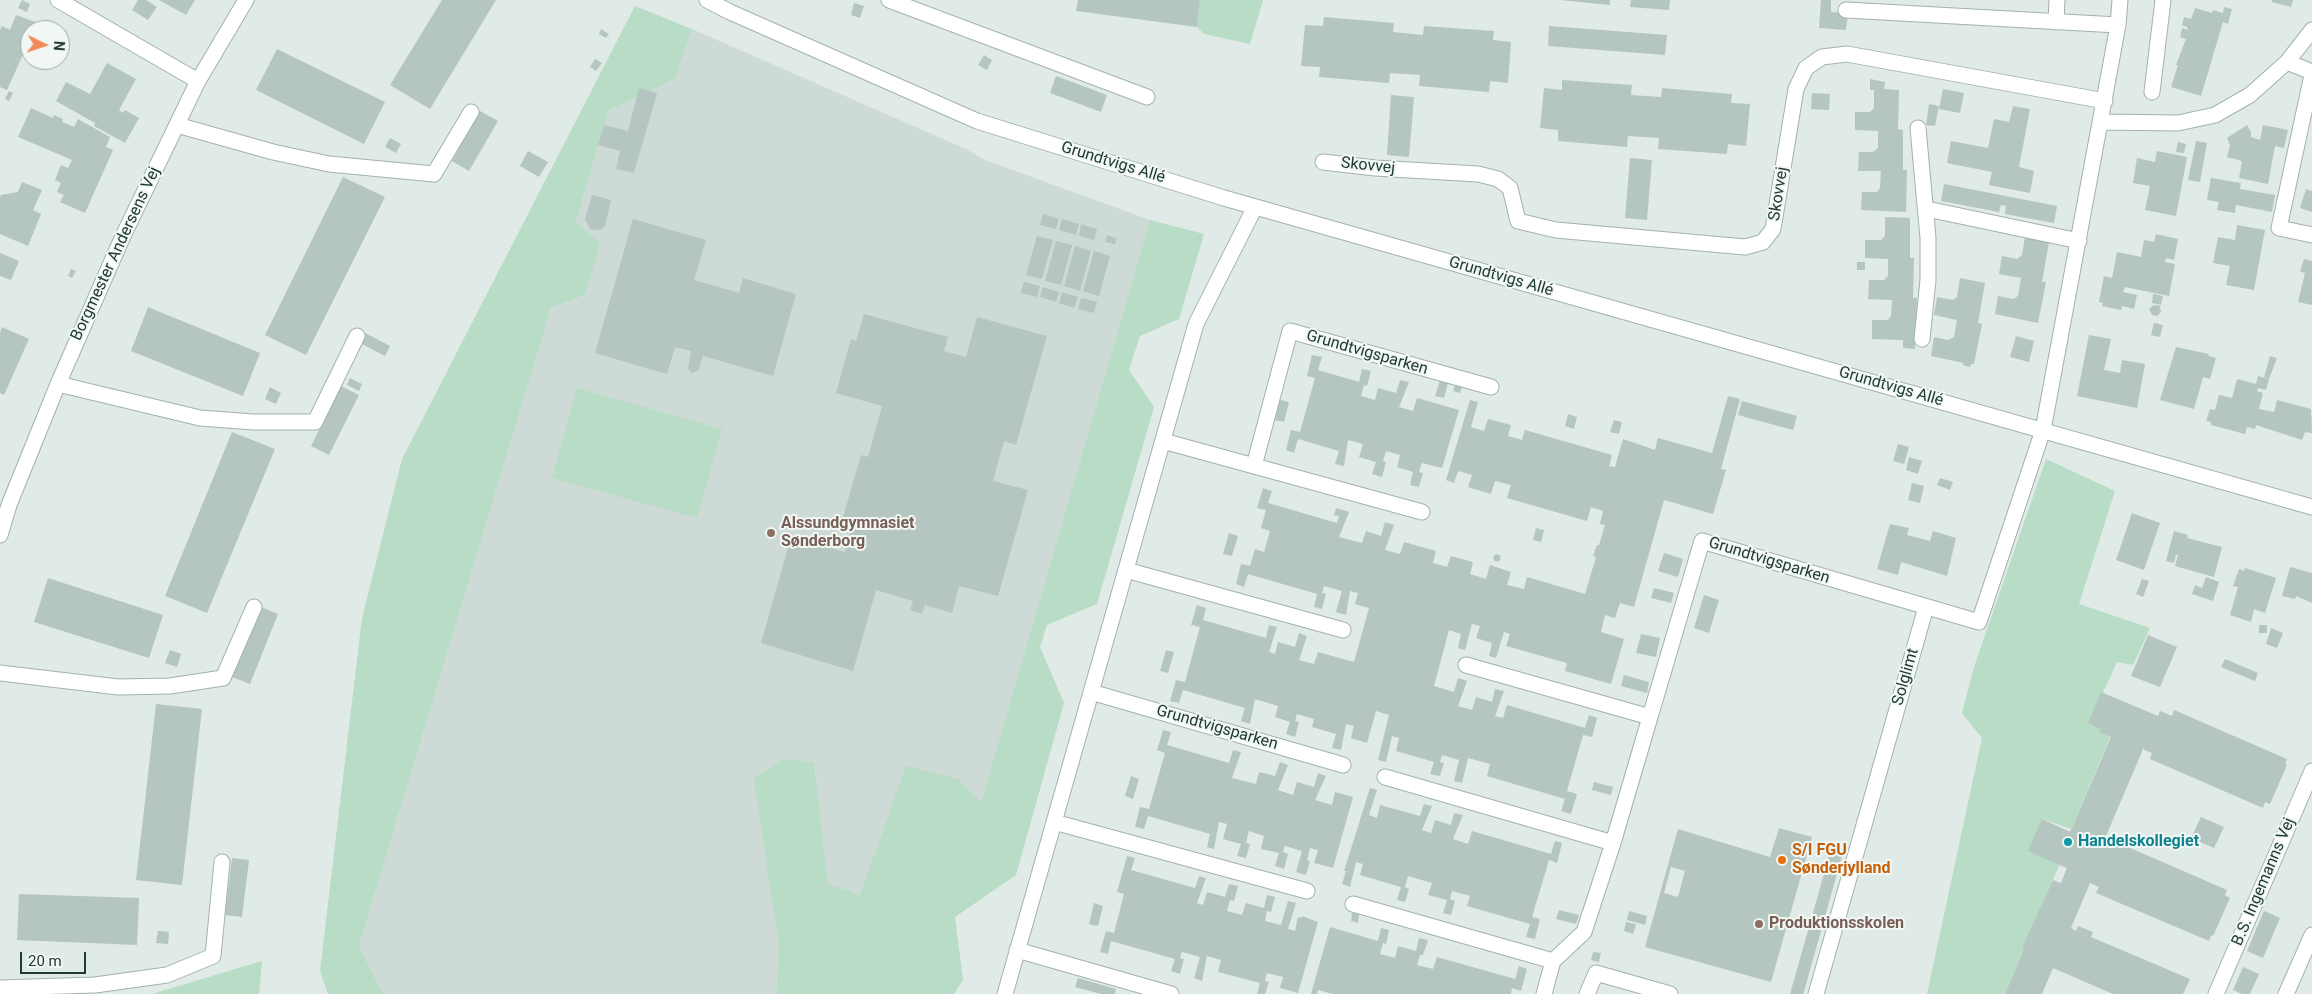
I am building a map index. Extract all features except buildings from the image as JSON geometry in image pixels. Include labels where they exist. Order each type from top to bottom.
[{"type":"street","points":[[58,0],[198,81]]},
{"type":"street","name":"Borgmester Andersens Vej","points":[[0,535],[4,503],[123,236],[198,81],[246,0]]},
{"type":"street","name":"Grundtvigs Allé","points":[[707,0],[730,12],[977,120],[1255,207],[2312,507]]},
{"type":"street","points":[[889,0],[1147,97]]},
{"type":"street","points":[[2056,22],[2057,0]]},
{"type":"street","points":[[1926,607],[1979,622],[2043,430],[2105,101],[2118,25],[2120,0]]},
{"type":"street","points":[[2152,92],[2163,0]]},
{"type":"street","points":[[1846,10],[2118,25]]},
{"type":"street","points":[[2101,122],[2178,123],[2215,115],[2250,95],[2286,62],[2312,30]]},
{"type":"street","name":"Skovvej","points":[[1323,162],[1375,168],[1478,174],[1498,179],[1510,188],[1518,221],[1556,230],[1745,247],[1763,242],[1774,229],[1796,89],[1806,68],[1822,57],[1847,54],[2105,101]]},
{"type":"street","points":[[2286,62],[2312,73],[2279,228],[2312,236]]},
{"type":"street","points":[[177,125],[273,152],[329,164],[434,174],[471,112]]},
{"type":"street","points":[[1918,128],[1927,208],[1928,280],[1922,339]]},
{"type":"street","points":[[1005,994],[1196,324],[1255,207]]},
{"type":"street","points":[[1927,208],[2079,241]]},
{"type":"street","name":"Grundtvigsparken","points":[[1254,466],[1290,332],[1491,387]]},
{"type":"street","points":[[58,384],[200,418],[253,422],[314,422],[357,336]]},
{"type":"street","points":[[1163,441],[1422,512]]},
{"type":"street","name":"Grundtvigsparken","points":[[1553,961],[1584,932],[1613,843],[1702,541],[1926,607]]},
{"type":"street","points":[[1126,570],[1343,630]]},
{"type":"street","points":[[0,673],[118,687],[170,686],[223,678],[254,607]]},
{"type":"street","name":"Solglimt","points":[[1816,994],[1926,607]]},
{"type":"street","points":[[1466,665],[1650,716]]},
{"type":"street","name":"Grundtvigsparken","points":[[1091,692],[1344,765]]},
{"type":"street","name":"B.S. Ingemanns Vej","points":[[2216,994],[2312,771]]},
{"type":"street","points":[[1385,777],[1613,843]]},
{"type":"street","points":[[1054,822],[1307,891]]},
{"type":"street","points":[[0,988],[95,985],[167,975],[213,956],[222,862]]},
{"type":"street","points":[[1353,904],[1553,961],[1544,994]]},
{"type":"street","points":[[2286,994],[2312,935]]},
{"type":"street","points":[[1017,950],[1170,994]]},
{"type":"street","points":[[1587,994],[1596,973],[1670,994]]},
{"type":"shaded area","name":"Alssundgymnasiet Sønderborg","points":[[692,29],[966,149],[985,160],[1150,220],[981,804],[906,767],[861,895],[828,885],[814,762],[779,946],[776,994],[383,994],[359,946],[551,308],[585,295],[576,222],[608,111],[675,79]]},
{"type":"green space","points":[[1200,0],[1263,0],[1250,44],[1204,34],[1197,27]]},
{"type":"green space","points":[[635,6],[692,29],[675,79],[608,111],[576,222],[600,244],[585,295],[551,308],[359,946],[383,994],[328,994],[320,971],[362,618],[402,459]]},
{"type":"green space","points":[[1150,220],[1204,234],[1179,319],[1140,336],[1129,370],[1154,407],[1097,604],[1047,625],[1040,647],[1064,703],[1016,875],[955,917],[963,980],[954,994],[776,994],[779,946],[754,779],[783,759],[814,762],[828,884],[860,895],[906,766],[958,779],[981,803]]},
{"type":"green space","points":[[577,388],[722,429],[697,518],[552,478]]},
{"type":"green space","points":[[2046,459],[2115,491],[2079,604],[2150,628],[2133,665],[2117,662],[2089,723],[2112,733],[2071,829],[2043,819],[2030,850],[2060,863],[2005,994],[1927,994],[1982,738],[1962,713],[1974,667]]},
{"type":"green space","points":[[262,961],[259,994],[152,994]]},
{"type":"place","name":"Alssundgymnasiet Sønderborg","points":[[771,533]]},
{"type":"place","name":"Handelskollegiet","points":[[2068,842]]},
{"type":"place","name":"S/I FGU Sønderjylland","points":[[1782,860]]},
{"type":"place","name":"Produktionsskolen","points":[[1759,924]]}]
